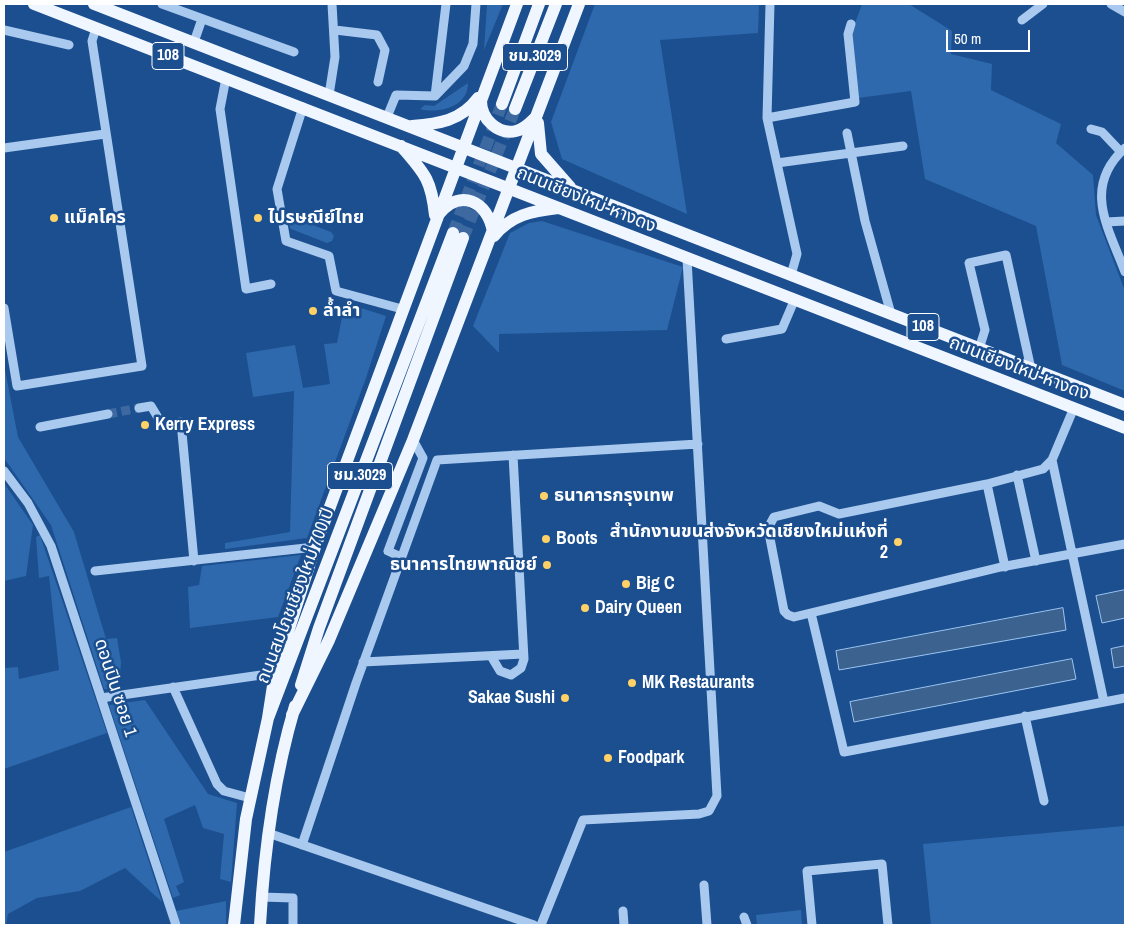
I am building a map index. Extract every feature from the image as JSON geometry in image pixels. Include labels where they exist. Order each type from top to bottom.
[{"type":"main road","name":"ถนนเชียงใหม่-หางดง","points":[[34,4],[456,166],[558,208],[1073,410],[1125,428]]},
{"type":"main road","name":"ถนนเชียงใหม่-หางดง","points":[[94,4],[1125,406]]},
{"type":"main road","points":[[268,718],[275,673],[314,547],[517,4]]},
{"type":"main road","name":"ชม.3029","points":[[502,104],[539,4]]},
{"type":"main road","name":"ชม.3029","points":[[515,109],[556,4]]},
{"type":"main road","points":[[292,714],[329,640],[414,440],[579,4]]},
{"type":"main road","points":[[483,93],[483,115],[496,127],[505,131],[516,131],[527,126],[539,113]]},
{"type":"main road","points":[[409,126],[433,124],[455,118],[474,104],[483,93]]},
{"type":"main road","points":[[539,113],[540,154],[573,190]]},
{"type":"main road","points":[[401,145],[426,175],[432,191],[436,218]]},
{"type":"main road","points":[[436,218],[451,202],[466,200],[485,210],[491,219],[492,236]]},
{"type":"main road","points":[[492,236],[504,225],[519,216],[558,208]]},
{"type":"main road","name":"ถนนสมโภชเชียงใหม่ 700 ปี","points":[[234,925],[241,854],[250,798],[268,718],[458,236],[319,628],[292,714],[280,762],[268,833],[260,925]]},
{"type":"street","points":[[162,4],[294,52]]},
{"type":"street","points":[[329,95],[335,57],[335,30],[332,4]]},
{"type":"street","points":[[435,96],[446,4]]},
{"type":"street","points":[[387,117],[396,96],[435,96],[464,66],[473,44],[476,4]]},
{"type":"street","points":[[770,4],[767,118],[797,254],[791,275]]},
{"type":"street","points":[[1022,20],[1043,4]]},
{"type":"street","points":[[1112,4],[1125,12]]},
{"type":"street","points":[[194,42],[202,19]]},
{"type":"street","points":[[767,118],[855,102],[848,34],[851,24]]},
{"type":"street","points":[[4,308],[17,386],[142,366],[92,41],[96,28]]},
{"type":"street","points":[[4,30],[69,45]]},
{"type":"street","points":[[335,30],[376,34],[385,50],[378,82]]},
{"type":"street","points":[[226,78],[220,109],[246,288],[271,284]]},
{"type":"street","points":[[303,107],[277,189],[286,240],[329,256],[336,291],[402,309]]},
{"type":"street","points":[[1091,129],[1102,132],[1123,150],[1103,176],[1100,194],[1106,222],[1125,272]]},
{"type":"street","points":[[4,148],[105,134]]},
{"type":"street","points":[[847,134],[865,221],[891,314]]},
{"type":"street","points":[[777,163],[903,146]]},
{"type":"street","points":[[1106,222],[1125,222]]},
{"type":"street","points":[[980,349],[985,330],[969,263],[1006,255],[1031,369]]},
{"type":"street","points":[[541,925],[583,820],[699,814],[709,811],[716,796],[687,259]]},
{"type":"street","points":[[726,340],[782,329],[794,300]]},
{"type":"street","points":[[139,408],[150,406],[163,426],[181,422],[194,561]]},
{"type":"street","points":[[1073,410],[1052,460],[1043,469],[987,484],[839,514],[819,506],[774,517],[768,528],[784,611],[794,617],[1005,566],[1125,544]]},
{"type":"street","points":[[40,426],[108,414]]},
{"type":"street","points":[[401,557],[388,551],[423,458],[414,440]]},
{"type":"street","points":[[302,845],[363,662],[437,460],[698,444]]},
{"type":"street","points":[[491,656],[500,671],[511,675],[521,668],[524,654],[513,456]]},
{"type":"street","points":[[1052,460],[1104,702]]},
{"type":"street","name":"ดอนปิน ซอย 1","points":[[4,471],[28,503],[51,546],[176,925]]},
{"type":"street","points":[[1017,475],[1036,561]]},
{"type":"street","points":[[987,484],[1005,566]]},
{"type":"street","points":[[95,571],[314,547]]},
{"type":"street","points":[[811,613],[844,752],[1125,698]]},
{"type":"street","points":[[363,662],[524,654]]},
{"type":"street","points":[[101,698],[275,673]]},
{"type":"street","points":[[173,687],[217,784],[224,791],[250,798]]},
{"type":"street","points":[[1025,716],[1044,801]]},
{"type":"street","points":[[268,833],[534,925]]},
{"type":"street","points":[[812,925],[807,871],[882,864],[888,925]]},
{"type":"street","points":[[704,885],[707,925]]},
{"type":"street","points":[[261,897],[293,898],[293,925]]},
{"type":"street","points":[[622,911],[624,925]]},
{"type":"shaded area","points":[[487,4],[503,4],[484,50]]},
{"type":"shaded area","points":[[595,4],[759,4],[758,33],[660,40],[687,214],[562,159],[551,122]]},
{"type":"shaded area","points":[[862,4],[909,4],[952,31],[951,54],[992,64],[991,90],[1061,124],[1056,143],[1093,175],[1096,215],[1125,291],[1125,391],[1062,365],[1036,226],[925,179],[911,91],[858,98],[851,34]]},
{"type":"shaded area","points":[[468,83],[467,91],[463,98],[451,107],[436,110],[420,109],[425,105],[434,106]]},
{"type":"shaded area","points":[[292,217],[331,232],[334,236],[332,241],[327,243],[291,229],[288,224]]},
{"type":"shaded area","points":[[542,221],[683,267],[667,330],[499,334],[499,353],[473,326],[510,233],[529,223]]},
{"type":"shaded area","points":[[361,308],[386,316],[366,378],[307,538],[225,549],[225,543],[290,532],[294,391],[253,397],[246,353],[295,345],[303,388],[330,384],[324,344],[337,343],[342,317],[360,317]]},
{"type":"shaded area","points":[[4,365],[18,437],[74,532],[106,639],[117,638],[121,662],[119,689],[104,689],[51,525],[4,458]]},
{"type":"shaded area","points":[[4,483],[33,525],[26,576],[4,581]]},
{"type":"shaded area","points":[[40,535],[107,733],[4,769],[4,668],[18,667],[19,679],[59,670],[49,576],[39,578],[36,537]]},
{"type":"shaded area","points":[[301,555],[278,617],[190,628],[188,587],[199,585],[202,566]]},
{"type":"shaded area","points":[[1125,590],[1125,618],[1102,623],[1096,596]]},
{"type":"shaded area","points":[[1063,608],[1066,630],[839,670],[836,651]]},
{"type":"shaded area","points":[[1125,646],[1125,666],[1114,668],[1111,649]]},
{"type":"shaded area","points":[[1072,659],[1076,679],[854,722],[850,702]]},
{"type":"shaded area","points":[[145,700],[208,794],[237,803],[231,882],[220,879],[224,834],[203,828],[195,805],[164,819],[184,882],[176,886],[180,895],[173,898],[109,705]]},
{"type":"shaded area","points":[[131,807],[162,902],[125,868],[80,891],[37,898],[8,914],[6,925],[4,925],[4,852]]},
{"type":"shaded area","points":[[1124,826],[1125,925],[931,925],[923,844]]},
{"type":"shaded area","points":[[226,901],[226,925],[181,925],[176,911]]},
{"type":"shaded area","points":[[801,910],[802,925],[757,925],[756,915]]},
{"type":"tunnel","points":[[453,233],[502,104]]},
{"type":"tunnel","points":[[463,238],[515,109]]},
{"type":"tunnel","points":[[108,414],[139,408]]},
{"type":"place","name":"แม็คโคร","points":[[54,218]]},
{"type":"place","name":"ไปรษณีย์ไทย","points":[[258,218]]},
{"type":"place","name":"ล้ำลำ","points":[[313,311]]},
{"type":"place","name":"Kerry Express","points":[[145,425]]},
{"type":"place","name":"ธนาคารกรุงเทพ","points":[[544,496]]},
{"type":"place","name":"Boots","points":[[546,539]]},
{"type":"place","name":"สำนักงานขนส่งจังหวัดเชียงใหม่แห่งที่ 2","points":[[898,542]]},
{"type":"place","name":"ธนาคารไทยพาณิชย์","points":[[547,565]]},
{"type":"place","name":"Big C","points":[[626,584]]},
{"type":"place","name":"Dairy Queen","points":[[585,608]]},
{"type":"place","name":"MK Restaurants","points":[[632,683]]},
{"type":"place","name":"Sakae Sushi","points":[[565,698]]},
{"type":"place","name":"Foodpark","points":[[608,758]]}]
